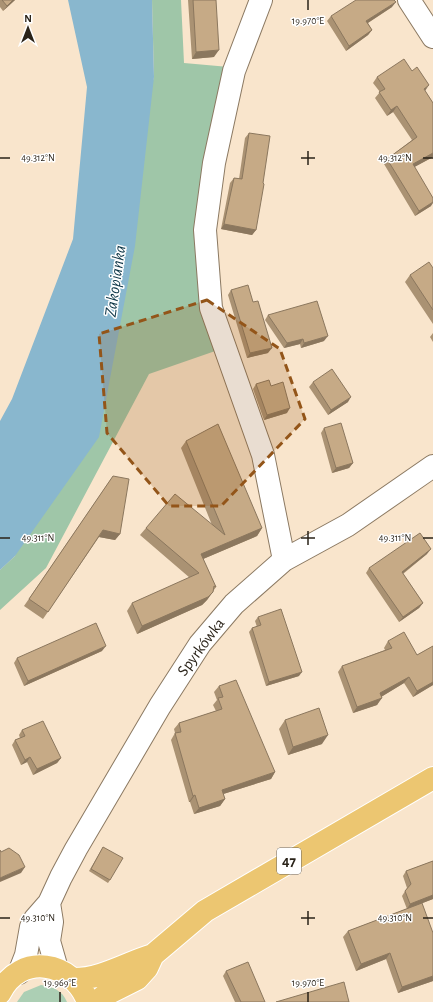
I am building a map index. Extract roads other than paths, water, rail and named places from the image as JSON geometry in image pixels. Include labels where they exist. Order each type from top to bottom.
[{"type":"main road","name":"47","points":[[19,972],[38,967],[65,974],[95,977],[132,961],[152,955],[205,911],[433,778]]},
{"type":"main road","name":"47","points":[[97,1002],[105,995],[137,979],[147,968],[152,955]]},
{"type":"main road","points":[[0,993],[10,979],[19,972]]},
{"type":"main road","points":[[65,974],[80,986],[88,1002]]},
{"type":"street","points":[[261,0],[234,71],[214,163],[205,230],[211,308],[263,455],[284,560]]},
{"type":"street","points":[[409,0],[433,38]]},
{"type":"street","name":"Spyrkówka","points":[[19,972],[26,955],[31,927],[35,919],[49,903],[61,877],[92,822],[160,706],[200,644],[234,604],[284,560],[348,525],[433,466]]},
{"type":"street","points":[[49,903],[52,922],[49,941],[65,974]]},
{"type":"water","name":"Zakopianka","points":[[68,0],[152,0],[154,77],[135,246],[99,437],[15,556],[0,570],[0,421],[12,399],[73,239],[87,87]]}]
